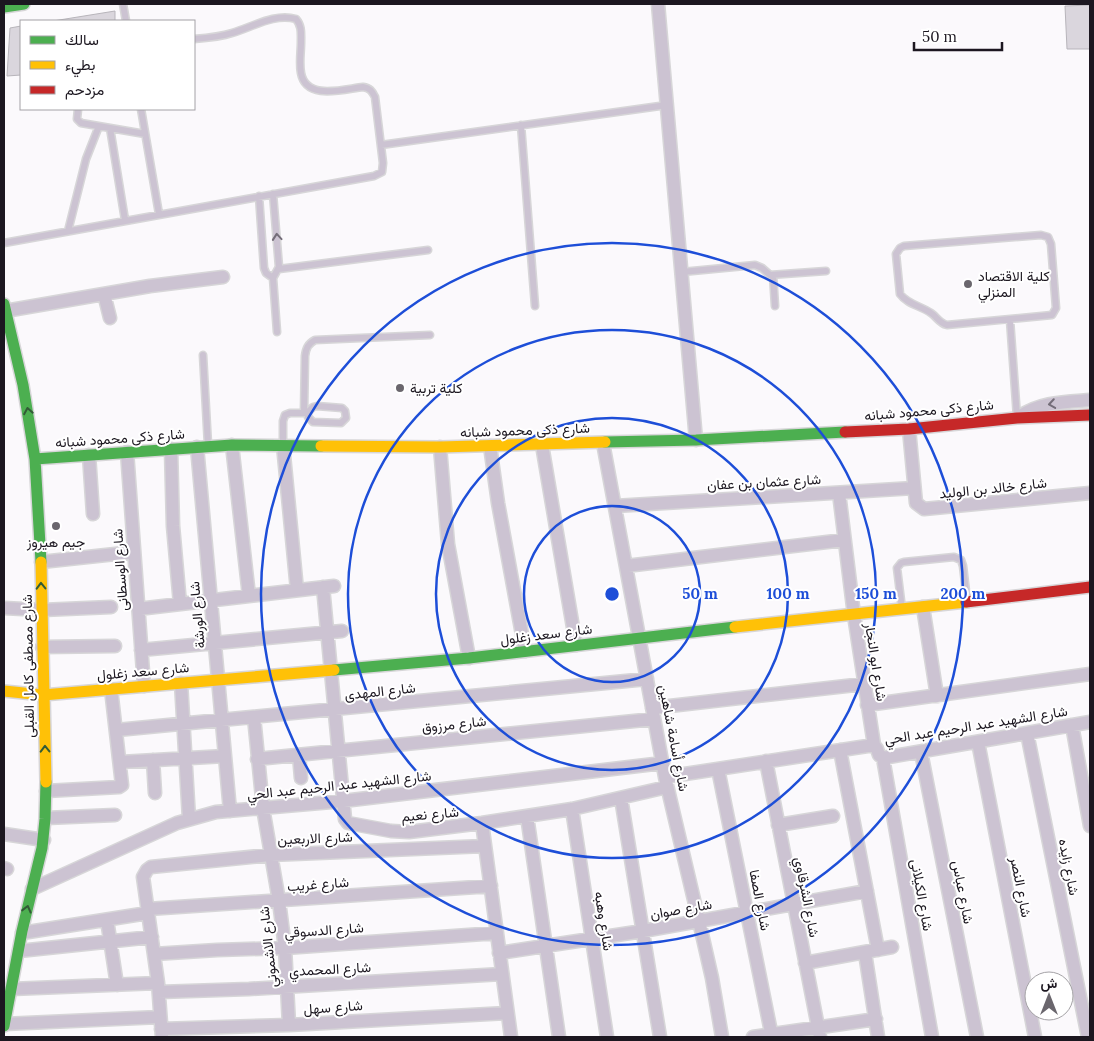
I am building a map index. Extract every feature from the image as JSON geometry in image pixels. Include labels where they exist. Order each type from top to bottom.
[{"type":"street","points":[[4,6],[24,4]]},
{"type":"street","points":[[658,4],[696,440]]},
{"type":"street","points":[[4,312],[150,286],[223,277]]},
{"type":"street","points":[[104,294],[110,318]]},
{"type":"street","name":"شارع مصطفى كامل القبلى","points":[[4,312],[23,385],[34,459],[41,562],[46,791],[44,840],[22,933],[4,1025]]},
{"type":"street","name":"شارع ذكى محمود شبانه","points":[[1017,418],[1026,412],[1047,404],[1090,400]]},
{"type":"street","name":"شارع ذكى محمود شبانه","points":[[34,459],[232,445],[440,447],[696,440],[909,429],[1017,418],[1090,415]]},
{"type":"street","name":"شارع خالد بن الوليد","points":[[909,429],[916,503],[924,510],[1090,493]]},
{"type":"street","name":"شارع أسامة شاهين","points":[[603,443],[666,782],[712,978],[722,1037]]},
{"type":"street","points":[[232,445],[249,596]]},
{"type":"street","points":[[138,609],[297,590],[283,445]]},
{"type":"street","points":[[542,445],[576,645]]},
{"type":"street","name":"شارع الورشة","points":[[203,446],[211,600],[230,811]]},
{"type":"street","points":[[490,446],[498,504],[525,651]]},
{"type":"street","points":[[440,447],[447,538],[469,658]]},
{"type":"street","points":[[171,449],[173,526],[180,604]]},
{"type":"street","name":"شارع الوسطانى","points":[[127,452],[144,686]]},
{"type":"street","points":[[89,455],[93,514]]},
{"type":"street","name":"شارع عثمان بن عفان","points":[[615,506],[914,488]]},
{"type":"street","name":"شارع ابو النجار","points":[[839,493],[854,615],[874,745]]},
{"type":"street","points":[[626,566],[844,540]]},
{"type":"street","points":[[41,562],[134,552]]},
{"type":"street","name":"شارع نعيم","points":[[297,590],[329,587],[327,632],[330,670],[345,819],[348,823],[391,831],[409,832],[482,823],[572,809],[621,798],[666,782]]},
{"type":"street","name":"شارع سعد زغلول","points":[[4,691],[44,695],[469,658],[1090,587]]},
{"type":"street","points":[[4,608],[42,610],[111,607]]},
{"type":"street","points":[[924,607],[937,696]]},
{"type":"street","points":[[141,650],[342,631]]},
{"type":"street","points":[[42,647],[115,646]]},
{"type":"street","points":[[868,705],[1090,674]]},
{"type":"street","name":"شارع المهدى","points":[[117,730],[647,679]]},
{"type":"street","points":[[181,683],[189,819]]},
{"type":"street","name":"شارع مرزوق","points":[[257,759],[653,713],[864,684]]},
{"type":"street","points":[[46,791],[119,787],[122,785],[121,762],[111,689]]},
{"type":"street","name":"شارع الاشموني","points":[[254,717],[263,808],[285,948],[289,1025]]},
{"type":"street","name":"شارع الشهيد عبد الرحيم عبد الحي","points":[[666,782],[718,769],[874,745],[879,755],[883,758],[1090,722]]},
{"type":"street","points":[[1072,725],[1090,826]]},
{"type":"street","name":"شارع زايده","points":[[1027,733],[1088,1037]]},
{"type":"street","name":"شارع النصر","points":[[978,742],[1035,1037]]},
{"type":"street","points":[[840,750],[878,950]]},
{"type":"street","name":"شارع عباس","points":[[921,752],[977,1037]]},
{"type":"street","points":[[298,755],[301,778]]},
{"type":"street","points":[[121,762],[225,756]]},
{"type":"street","name":"شارع الكيلانى","points":[[883,758],[932,1037]]},
{"type":"street","points":[[153,760],[155,793]]},
{"type":"street","name":"شارع الشرقاوي","points":[[766,761],[819,1033]]},
{"type":"street","name":"شارع الشهيد عبد الرحيم عبد الحي","points":[[32,889],[189,819],[230,811],[343,801],[663,763]]},
{"type":"street","name":"شارع الصفا","points":[[718,769],[772,1036]]},
{"type":"street","points":[[621,798],[660,1037]]},
{"type":"street","name":"شارع وهبه","points":[[572,809],[607,1037]]},
{"type":"street","points":[[46,818],[115,815]]},
{"type":"street","points":[[527,816],[559,1037]]},
{"type":"street","points":[[778,825],[833,816]]},
{"type":"street","points":[[482,823],[510,1037]]},
{"type":"street","points":[[4,834],[44,840]]},
{"type":"street","name":"شارع الاربعين","points":[[148,911],[143,877],[147,870],[155,866],[270,854],[485,846]]},
{"type":"street","name":"شارع غريب","points":[[22,933],[106,920],[148,911],[491,886]]},
{"type":"street","name":"شارع صوان","points":[[499,953],[747,913],[867,891]]},
{"type":"street","points":[[148,911],[158,987],[161,1028]]},
{"type":"street","points":[[106,920],[117,985]]},
{"type":"street","name":"شارع الدسوقي","points":[[154,954],[285,948],[497,933]]},
{"type":"street","points":[[19,951],[152,937]]},
{"type":"street","points":[[805,964],[892,948]]},
{"type":"street","points":[[865,952],[878,1037]]},
{"type":"street","name":"شارع المحمدي","points":[[11,989],[117,985],[158,987],[288,987],[502,974]]},
{"type":"street","name":"شارع سهل","points":[[4,1025],[161,1028],[289,1025],[507,1012]]},
{"type":"street","points":[[753,1037],[819,1033],[876,1019]]},
{"type":"lane","points":[[123,4],[126,20]]},
{"type":"lane","points":[[4,243],[378,175],[384,168],[375,97],[368,88],[363,87],[323,91],[314,90],[307,85],[302,78],[301,72],[301,28],[296,19],[265,21],[223,36],[195,40]]},
{"type":"lane","points":[[381,145],[668,104]]},
{"type":"lane","points":[[78,110],[76,116],[78,122],[145,134]]},
{"type":"lane","points":[[141,110],[159,214]]},
{"type":"lane","points":[[521,125],[535,306]]},
{"type":"lane","points":[[68,231],[86,159],[99,126]]},
{"type":"lane","points":[[110,128],[125,220]]},
{"type":"lane","points":[[273,194],[279,269],[273,278],[277,332]]},
{"type":"lane","points":[[259,196],[264,268],[266,273],[273,278]]},
{"type":"lane","points":[[1041,235],[1048,237],[1051,244],[1056,303],[1055,312],[1048,316],[1010,320],[943,324],[932,314],[904,299],[900,294],[896,258],[898,251],[904,246],[1041,235]]},
{"type":"lane","points":[[279,269],[428,250]]},
{"type":"lane","points":[[682,272],[755,265],[772,275],[826,271]]},
{"type":"lane","points":[[772,275],[775,306]]},
{"type":"lane","points":[[1010,320],[1017,418]]},
{"type":"lane","points":[[283,445],[283,421],[285,415],[290,413],[306,413],[317,406],[342,408],[346,418],[341,423],[317,423],[310,420],[306,413],[305,356],[306,349],[315,340],[430,335]]},
{"type":"lane","points":[[203,355],[203,446]]},
{"type":"lane","points":[[902,610],[897,568],[904,562],[954,557],[960,560],[963,566],[968,602]]},
{"type":"building","points":[[1090,5],[1090,49],[1067,49],[1065,6]]},
{"type":"building","points":[[115,11],[115,20],[59,20]]},
{"type":"building","points":[[20,26],[20,75],[7,76],[10,28]]},
{"type":"traffic: fast","points":[[4,7],[24,4]]},
{"type":"traffic: fast","points":[[4,304],[23,385],[35,459],[41,562]]},
{"type":"traffic: fast","points":[[605,442],[696,440],[845,432]]},
{"type":"traffic: fast","points":[[35,459],[232,445],[321,446]]},
{"type":"traffic: fast","points":[[334,670],[469,658],[735,627]]},
{"type":"traffic: fast","points":[[4,1026],[22,931],[42,848],[46,782]]},
{"type":"traffic: slow","points":[[321,446],[440,447],[605,442]]},
{"type":"traffic: slow","points":[[41,562],[46,782]]},
{"type":"traffic: slow","points":[[735,627],[966,602]]},
{"type":"traffic: slow","points":[[4,691],[43,695],[334,670]]},
{"type":"traffic: jam","points":[[845,432],[909,429],[1017,418],[1090,415]]},
{"type":"traffic: jam","points":[[966,602],[1090,587]]},
{"type":"place","name":"كلية الاقتصاد المنزلي","points":[[968,284]]},
{"type":"place","name":"كلية تربية","points":[[400,388]]},
{"type":"place","name":"جيم هيروز","points":[[56,526]]}]
